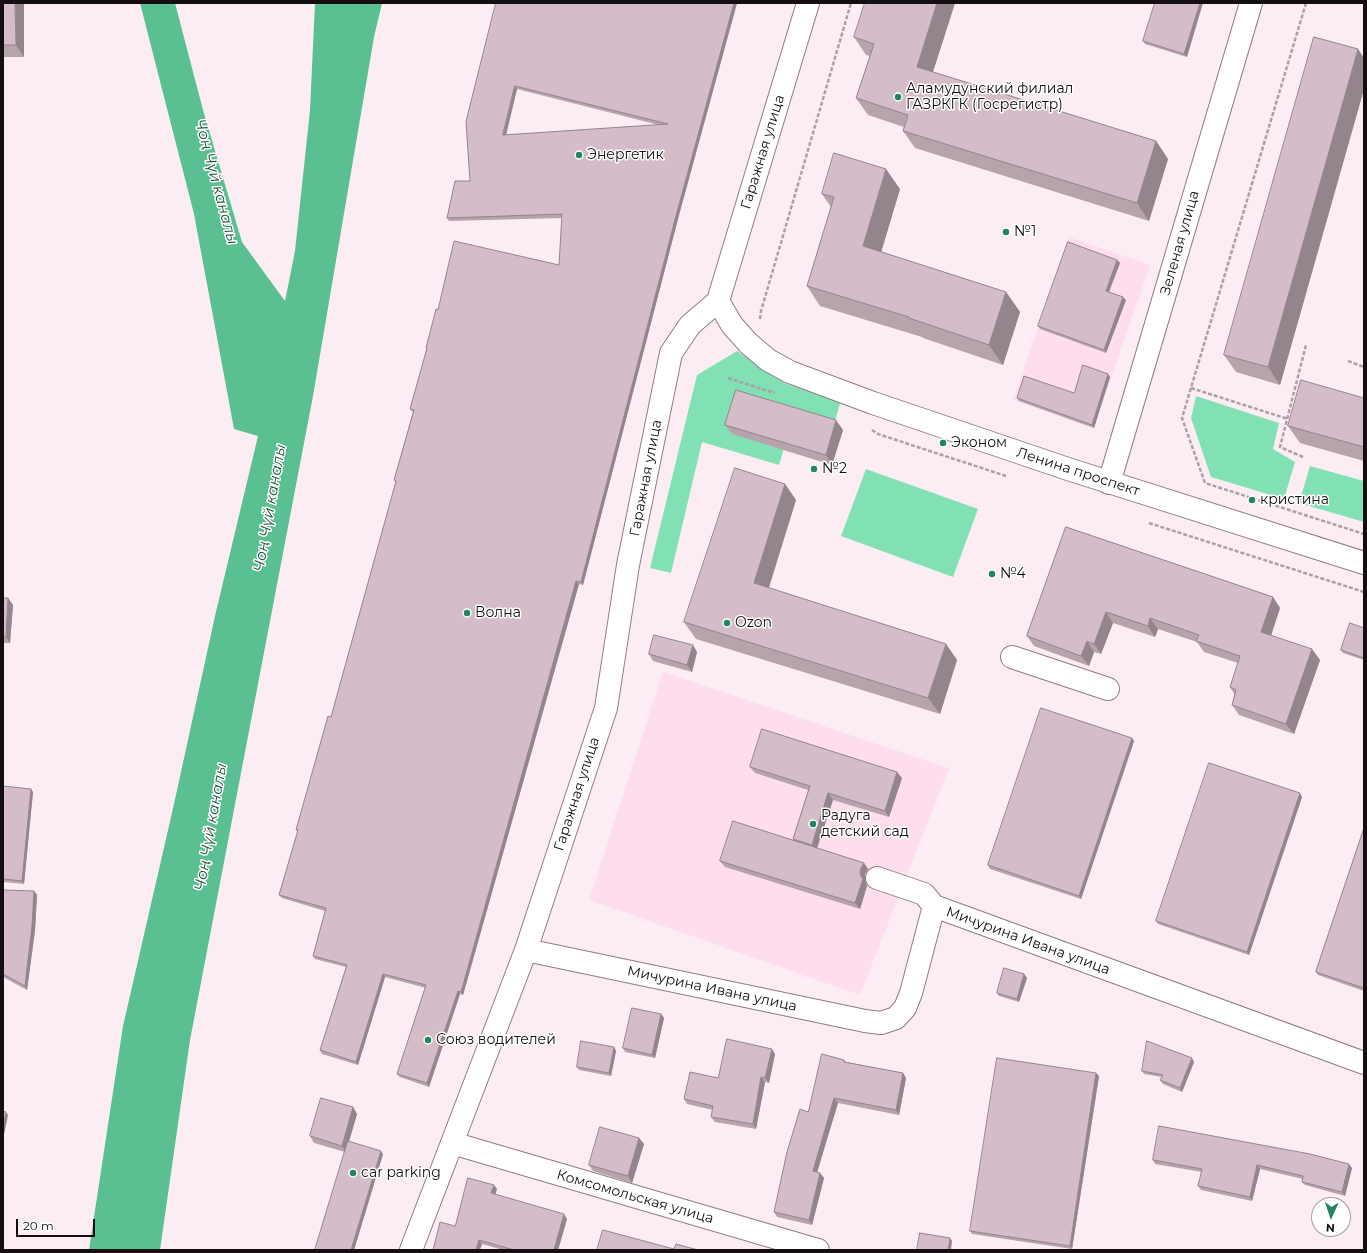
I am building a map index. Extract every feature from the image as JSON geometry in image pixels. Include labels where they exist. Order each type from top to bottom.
[{"type":"street","name":"Гаражная улица","points":[[411,1250],[526,950],[606,708],[628,565],[671,353],[690,325],[718,301],[808,3]]},
{"type":"street","name":"Зеленая улица","points":[[1109,483],[1251,3]]},
{"type":"street","name":"Ленина проспект","points":[[718,301],[732,325],[748,343],[768,360],[790,372],[873,403],[1109,483],[1364,563]]},
{"type":"street","points":[[1012,657],[1108,690]]},
{"type":"street","points":[[877,878],[924,894],[934,906]]},
{"type":"street","name":"Мичурина Ивана улица","points":[[526,950],[865,1021],[881,1023],[896,1018],[905,1008],[911,994],[934,906],[1364,1064]]},
{"type":"street","name":"Комсомольская улица","points":[[452,1143],[818,1250]]},
{"type":"path","points":[[759,323],[851,3]]},
{"type":"path","points":[[1306,3],[1182,418],[1205,483],[1364,534]]},
{"type":"path","points":[[1303,457],[1280,447],[1306,345]]},
{"type":"path","points":[[1348,361],[1364,367]]},
{"type":"path","points":[[1191,388],[1288,419]]},
{"type":"shaded area","points":[[1069,237],[1150,265],[1094,428],[1013,400]]},
{"type":"shaded area","points":[[737,351],[786,384],[841,400],[828,445],[788,435],[779,465],[702,442],[671,573],[650,568],[697,375]]},
{"type":"shaded area","points":[[1196,396],[1279,423],[1273,449],[1295,462],[1284,499],[1211,477],[1191,418]]},
{"type":"shaded area","points":[[1310,466],[1364,481],[1364,522],[1299,503]]},
{"type":"shaded area","points":[[866,469],[978,509],[953,577],[841,536]]},
{"type":"shaded area","points":[[663,672],[949,768],[860,995],[589,900]]},
{"type":"water","name":"Чоң Чүй каналы","points":[[140,3],[175,3],[203,110],[242,242],[285,301],[295,251],[310,110],[315,3],[382,3],[374,37],[313,396],[190,1040],[160,1250],[89,1250],[123,1026],[215,616],[258,436],[234,429],[194,214]]},
{"type":"building","points":[[3,3],[15,3],[16,45],[3,45]]},
{"type":"building","name":"Волна","points":[[496,3],[734,3],[677,212],[581,582],[576,581],[461,992],[458,991],[427,1083],[397,1074],[426,985],[383,974],[356,1062],[320,1050],[347,965],[313,956],[326,908],[279,895],[328,716],[331,717],[396,481],[394,480],[414,410],[410,409],[436,309],[438,310],[454,241],[559,265],[562,214],[447,218],[455,181],[470,181],[466,122]],"holes":[[[515,86],[668,124],[503,135]]]},
{"type":"building","points":[[865,3],[937,3],[917,67],[1156,141],[1137,203],[903,131],[908,115],[856,98],[874,44],[854,37]]},
{"type":"building","points":[[1155,3],[1200,3],[1184,54],[1143,41]]},
{"type":"building","points":[[1314,37],[1358,49],[1268,367],[1224,355]]},
{"type":"building","points":[[834,153],[886,169],[863,246],[1006,292],[989,345],[909,317],[807,286],[834,197],[822,194]]},
{"type":"building","points":[[1068,242],[1117,260],[1106,291],[1123,297],[1104,350],[1038,326]]},
{"type":"building","points":[[1083,365],[1108,374],[1092,425],[1017,398],[1024,376],[1074,393]]},
{"type":"building","points":[[1301,380],[1364,398],[1364,447],[1288,426]]},
{"type":"building","points":[[736,390],[836,420],[826,455],[725,425]]},
{"type":"building","points":[[735,468],[785,484],[754,583],[946,644],[928,698],[684,622]]},
{"type":"building","points":[[1066,527],[1273,597],[1261,632],[1312,649],[1286,724],[1232,705],[1236,690],[1230,687],[1240,656],[1196,641],[1199,635],[1150,618],[1148,626],[1106,612],[1094,644],[1087,641],[1081,656],[1027,636]]},
{"type":"building","points":[[3,598],[8,598],[6,637],[3,637]]},
{"type":"building","points":[[1350,623],[1364,628],[1364,658],[1341,650]]},
{"type":"building","points":[[654,635],[693,645],[687,665],[649,654]]},
{"type":"building","points":[[1041,708],[1132,738],[1079,896],[988,865]]},
{"type":"building","points":[[762,729],[897,772],[885,811],[828,793],[812,845],[793,839],[810,786],[750,767]]},
{"type":"building","points":[[1209,763],[1300,793],[1247,952],[1156,921]]},
{"type":"building","points":[[3,786],[31,789],[22,881],[3,879]]},
{"type":"building","points":[[733,821],[864,863],[860,874],[863,879],[855,903],[720,861]]},
{"type":"building","points":[[1364,828],[1364,988],[1316,972]]},
{"type":"building","points":[[4,890],[34,891],[32,926],[25,986],[3,974]]},
{"type":"building","points":[[1004,968],[1024,974],[1017,999],[997,993]]},
{"type":"building","points":[[632,1008],[661,1014],[652,1055],[623,1048]]},
{"type":"building","points":[[727,1039],[772,1049],[765,1078],[761,1077],[753,1124],[711,1117],[713,1106],[684,1099],[690,1072],[718,1078]]},
{"type":"building","points":[[581,1041],[614,1047],[609,1073],[577,1067]]},
{"type":"building","points":[[1147,1041],[1192,1058],[1180,1088],[1160,1080],[1163,1075],[1142,1071]]},
{"type":"building","points":[[822,1054],[844,1060],[844,1062],[903,1073],[896,1110],[834,1098],[813,1171],[820,1173],[809,1220],[774,1212],[787,1152],[800,1109],[808,1112]]},
{"type":"building","points":[[997,1058],[1096,1073],[1070,1246],[970,1231]]},
{"type":"building","points":[[321,1098],[353,1107],[342,1146],[310,1136]]},
{"type":"building","points":[[3,1111],[6,1112],[3,1126]]},
{"type":"building","points":[[1159,1126],[1310,1154],[1349,1164],[1342,1192],[1302,1182],[1303,1176],[1257,1165],[1250,1197],[1198,1186],[1202,1169],[1153,1160]]},
{"type":"building","points":[[600,1127],[639,1138],[628,1176],[589,1165]]},
{"type":"building","points":[[348,1141],[381,1151],[351,1250],[315,1250]]},
{"type":"building","points":[[468,1178],[494,1185],[491,1193],[564,1214],[554,1250],[514,1250],[479,1240],[476,1250],[433,1250],[440,1222],[455,1226]]},
{"type":"building","points":[[603,1230],[674,1249],[676,1244],[698,1250],[597,1250]]},
{"type":"building","points":[[920,1233],[950,1238],[948,1250],[917,1250]]},
{"type":"place","name":"Аламудунский филиал ГАЗРКГК (Госрегистр)","points":[[898,97]]},
{"type":"place","name":"Энергетик","points":[[579,155]]},
{"type":"place","name":"№1","points":[[1006,232]]},
{"type":"place","name":"Эконом","points":[[943,443]]},
{"type":"place","name":"№2","points":[[814,469]]},
{"type":"place","name":"кристина","points":[[1252,500]]},
{"type":"place","name":"№4","points":[[992,574]]},
{"type":"place","name":"Волна","points":[[467,613]]},
{"type":"place","name":"Ozon","points":[[727,623]]},
{"type":"place","name":"Радуга детский сад","points":[[813,824]]},
{"type":"place","name":"Союз водителей","points":[[428,1040]]},
{"type":"place","name":"car parking","points":[[353,1173]]}]
